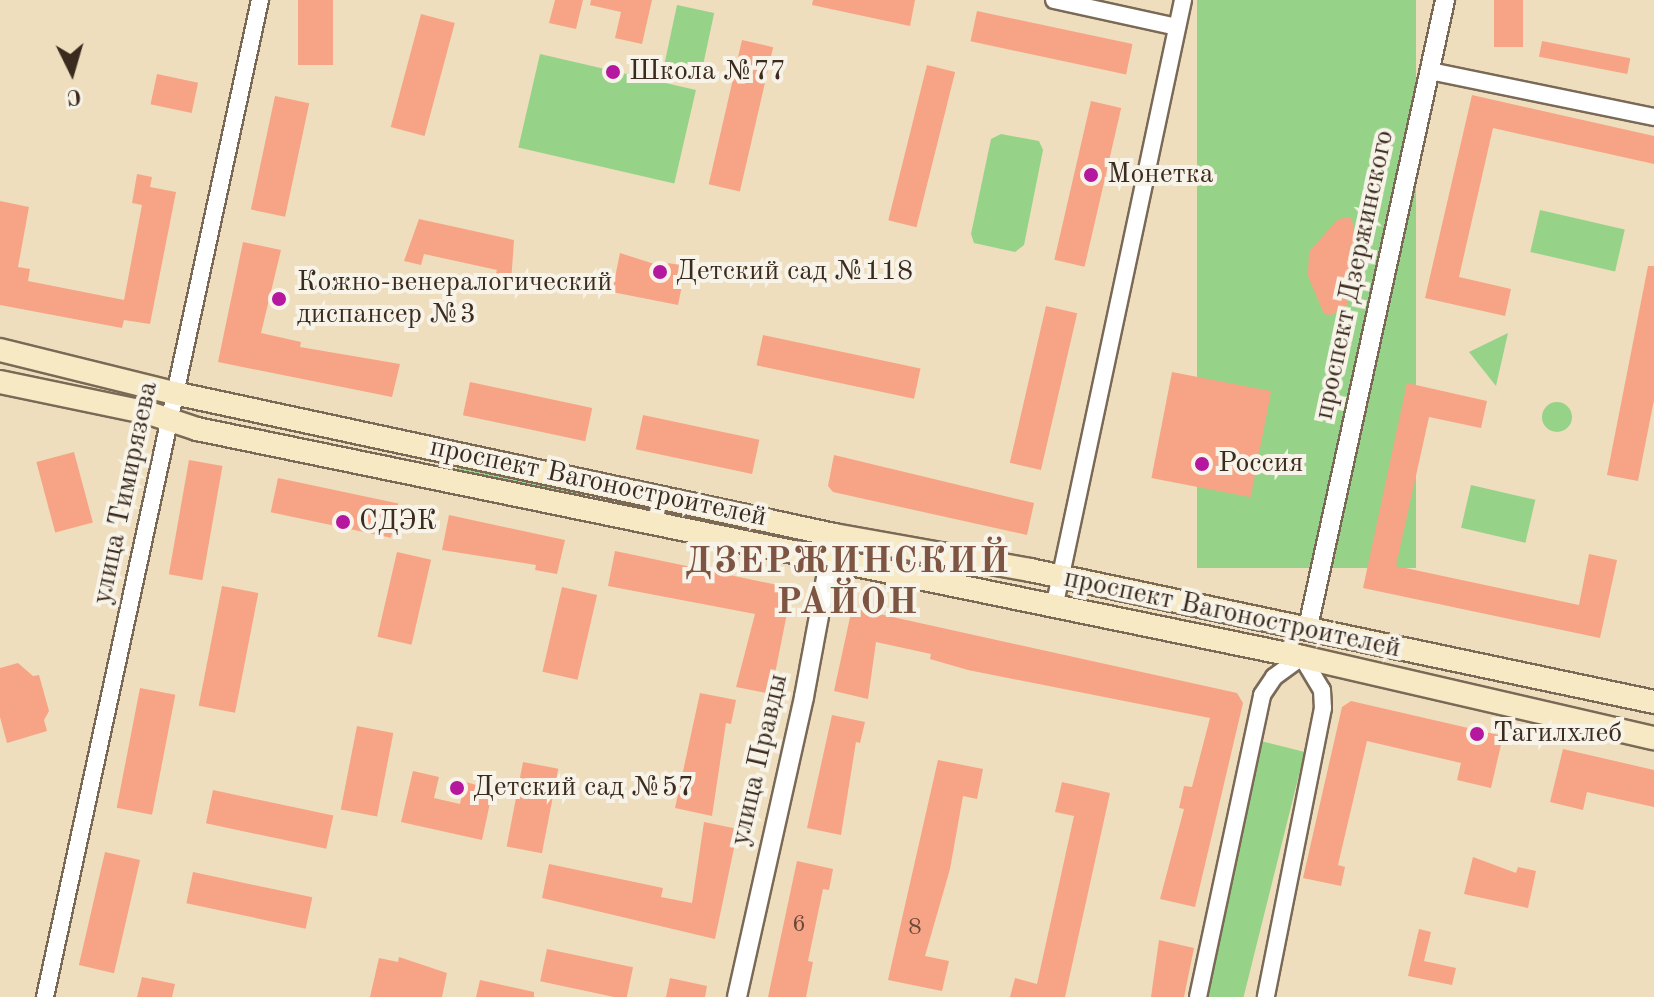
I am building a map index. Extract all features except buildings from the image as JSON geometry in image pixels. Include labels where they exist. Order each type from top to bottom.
[{"type":"main road","name":"проспект Вагоностроителей","points":[[0,350],[174,393],[834,535],[1060,576],[1654,702]]},
{"type":"main road","name":"проспект Вагоностроителей","points":[[0,382],[149,413],[168,422],[829,562],[1302,657],[1654,738]]},
{"type":"main road","name":"проспект Дзержинского","points":[[1302,657],[1308,627]]},
{"type":"street","name":"улица Тимирязева","points":[[45,997],[260,0]]},
{"type":"street","points":[[1054,0],[1177,27]]},
{"type":"street","points":[[1054,608],[1183,0]]},
{"type":"street","name":"проспект Дзержинского","points":[[1308,627],[1445,0]]},
{"type":"street","points":[[1430,71],[1654,117]]},
{"type":"street","name":"улица Правды","points":[[737,997],[834,535]]},
{"type":"street","points":[[1198,997],[1262,695],[1274,677],[1302,657],[1322,690],[1323,708],[1266,997]]},
{"type":"green space","points":[[1197,0],[1416,0],[1416,568],[1197,568]]},
{"type":"green space","points":[[677,5],[714,13],[701,75],[664,67]]},
{"type":"green space","points":[[540,54],[696,90],[674,184],[518,148]]},
{"type":"green space","points":[[1001,134],[1039,141],[1043,150],[1024,245],[1015,252],[974,243],[971,234],[991,139]]},
{"type":"green space","points":[[1540,210],[1625,230],[1615,271],[1530,252]]},
{"type":"green space","points":[[1508,333],[1496,386],[1469,352]]},
{"type":"green space","points":[[1557,402],[1568,406],[1572,417],[1568,428],[1557,432],[1546,428],[1542,417],[1546,406]]},
{"type":"green space","points":[[458,464],[584,491],[582,503],[456,476]]},
{"type":"green space","points":[[1471,485],[1535,500],[1525,543],[1461,528]]},
{"type":"green space","points":[[1261,741],[1305,752],[1244,997],[1198,995]]},
{"type":"place","name":"Школа №77","points":[[613,72]]},
{"type":"place","name":"Монетка","points":[[1091,175]]},
{"type":"place","name":"Детский сад №118","points":[[660,272]]},
{"type":"place","name":"Кожно-венералогический диспансер №3","points":[[279,299]]},
{"type":"place","name":"Россия","points":[[1202,464]]},
{"type":"place","name":"СДЭК","points":[[343,522]]},
{"type":"place","name":"Тагилхлеб","points":[[1477,734]]},
{"type":"place","name":"Детский сад №57","points":[[457,788]]},
{"type":"district","name":"ДЗЕРЖИНСКИЙ РАЙОН","points":[[848,584]]}]
